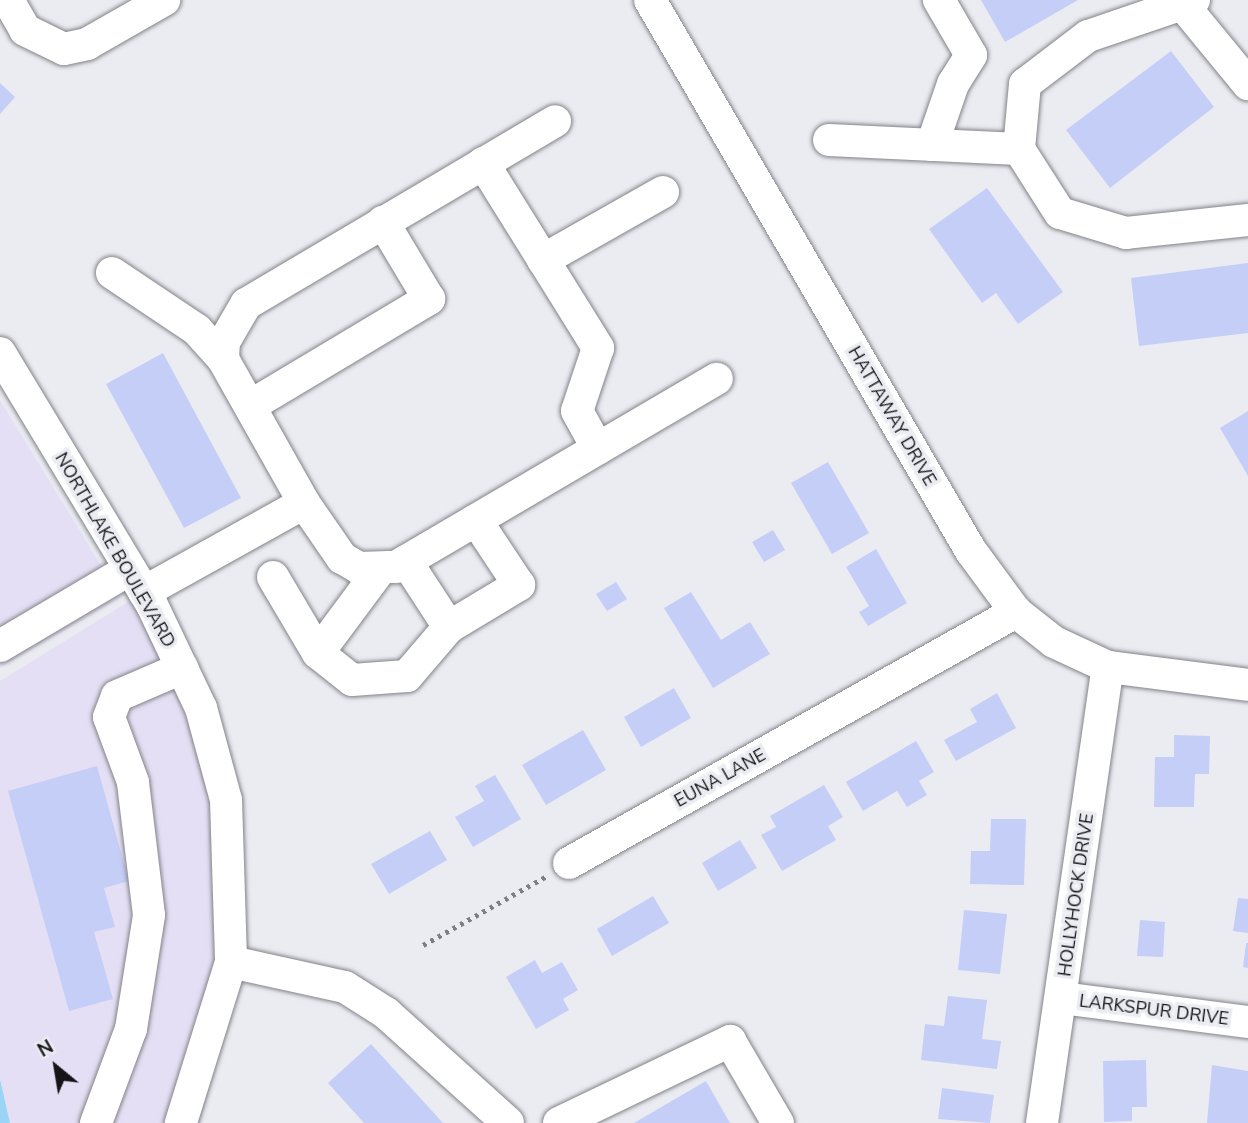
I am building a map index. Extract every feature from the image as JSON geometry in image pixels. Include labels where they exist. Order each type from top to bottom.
[{"type":"street","points":[[8,0],[25,30],[64,48],[87,44],[164,0]]},
{"type":"street","name":"HATTAWAY DRIVE","points":[[650,0],[971,551],[1016,612],[1054,642],[1108,667],[1248,685]]},
{"type":"street","points":[[932,145],[953,84],[971,55],[939,0]]},
{"type":"street","points":[[1248,84],[1185,1],[1088,36],[1025,84],[1019,149],[1060,213],[1126,233],[1248,220]]},
{"type":"street","points":[[223,359],[224,342],[246,304],[555,121]]},
{"type":"street","points":[[829,140],[1019,149]]},
{"type":"street","points":[[483,163],[598,348],[577,411],[598,449]]},
{"type":"street","points":[[543,260],[663,192]]},
{"type":"street","points":[[250,406],[429,299],[383,222]]},
{"type":"street","points":[[112,273],[197,330],[223,359],[303,503],[342,558],[393,566],[449,627]]},
{"type":"street","name":"NORTHLAKE BOULEVARD","points":[[0,353],[137,581],[182,668],[201,708],[226,800],[231,962],[181,1123]]},
{"type":"street","points":[[317,653],[393,566],[717,379]]},
{"type":"street","points":[[0,646],[303,503]]},
{"type":"street","points":[[273,577],[317,653],[352,680],[407,676],[449,627],[519,585],[476,520]]},
{"type":"street","name":"EUNA LANE","points":[[569,863],[1016,612]]},
{"type":"street","name":"HOLLYHOCK DRIVE","points":[[1042,1123],[1108,667]]},
{"type":"street","points":[[96,1123],[131,1029],[149,915],[133,782],[109,717],[117,696],[182,668]]},
{"type":"street","points":[[231,962],[345,987],[386,1013],[508,1123]]},
{"type":"street","name":"LARKSPUR DRIVE","points":[[1061,998],[1248,1022]]},
{"type":"street","points":[[559,1123],[730,1041],[778,1123]]},
{"type":"path","points":[[423,945],[569,863]]},
{"type":"shaded area","points":[[0,400],[121,598],[0,668]]},
{"type":"shaded area","points":[[131,600],[190,711],[214,801],[219,959],[168,1123],[10,1123],[0,1079],[0,681]]},
{"type":"shaded area","points":[[240,976],[200,1123],[194,1123]]},
{"type":"water","points":[[0,1079],[10,1123],[0,1123]]},
{"type":"building","points":[[981,0],[1078,0],[1005,42]]},
{"type":"building","points":[[1171,51],[1214,107],[1110,188],[1066,130]]},
{"type":"building","points":[[0,83],[15,97],[0,114]]},
{"type":"building","points":[[987,188],[1063,292],[1018,324],[996,293],[982,303],[929,229]]},
{"type":"building","points":[[1248,263],[1248,333],[1139,346],[1131,278]]},
{"type":"building","points":[[163,353],[241,498],[184,528],[106,384]]},
{"type":"building","points":[[1248,411],[1248,476],[1220,428]]},
{"type":"building","points":[[828,462],[869,533],[832,554],[791,483]]},
{"type":"building","points":[[773,530],[785,550],[764,562],[752,542]]},
{"type":"building","points":[[876,549],[907,603],[868,626],[859,612],[869,606],[846,567]]},
{"type":"building","points":[[616,582],[627,599],[607,611],[596,594]]},
{"type":"building","points":[[691,592],[721,640],[750,622],[770,654],[713,688],[664,608]]},
{"type":"building","points":[[674,688],[691,718],[641,747],[624,717]]},
{"type":"building","points":[[997,693],[1016,728],[956,761],[944,740],[977,722],[970,709]]},
{"type":"building","points":[[583,730],[606,770],[546,805],[522,765]]},
{"type":"building","points":[[1174,735],[1210,736],[1209,774],[1195,774],[1194,807],[1154,807],[1155,757],[1174,757]]},
{"type":"building","points":[[916,741],[934,772],[919,781],[927,795],[907,807],[897,791],[863,811],[846,782]]},
{"type":"building","points":[[97,766],[129,881],[104,888],[115,927],[94,932],[113,999],[69,1011],[8,791]]},
{"type":"building","points":[[495,775],[521,819],[473,847],[455,817],[484,801],[475,786]]},
{"type":"building","points":[[824,785],[843,817],[828,826],[836,840],[782,871],[761,835],[776,827],[770,816]]},
{"type":"building","points":[[991,819],[1026,819],[1024,885],[970,884],[971,851],[990,851]]},
{"type":"building","points":[[430,831],[447,860],[389,894],[371,864]]},
{"type":"building","points":[[740,840],[757,868],[718,891],[702,863]]},
{"type":"building","points":[[653,896],[669,923],[612,956],[597,929]]},
{"type":"building","points":[[1238,898],[1248,899],[1248,933],[1233,931]]},
{"type":"building","points":[[964,910],[1007,914],[1000,974],[958,970]]},
{"type":"building","points":[[1140,920],[1165,922],[1163,957],[1137,956]]},
{"type":"building","points":[[1248,943],[1248,968],[1243,967]]},
{"type":"building","points":[[535,960],[542,973],[562,962],[578,990],[563,999],[569,1010],[536,1029],[506,977]]},
{"type":"building","points":[[948,996],[987,1000],[982,1039],[1001,1041],[997,1069],[921,1060],[925,1024],[944,1026]]},
{"type":"building","points":[[371,1044],[443,1123],[364,1123],[328,1083]]},
{"type":"building","points":[[1146,1060],[1147,1107],[1132,1107],[1132,1121],[1104,1122],[1103,1061]]},
{"type":"building","points":[[1212,1065],[1248,1071],[1248,1123],[1207,1123]]},
{"type":"building","points":[[706,1081],[730,1123],[634,1123]]},
{"type":"building","points":[[942,1088],[994,1095],[990,1123],[938,1119]]}]
